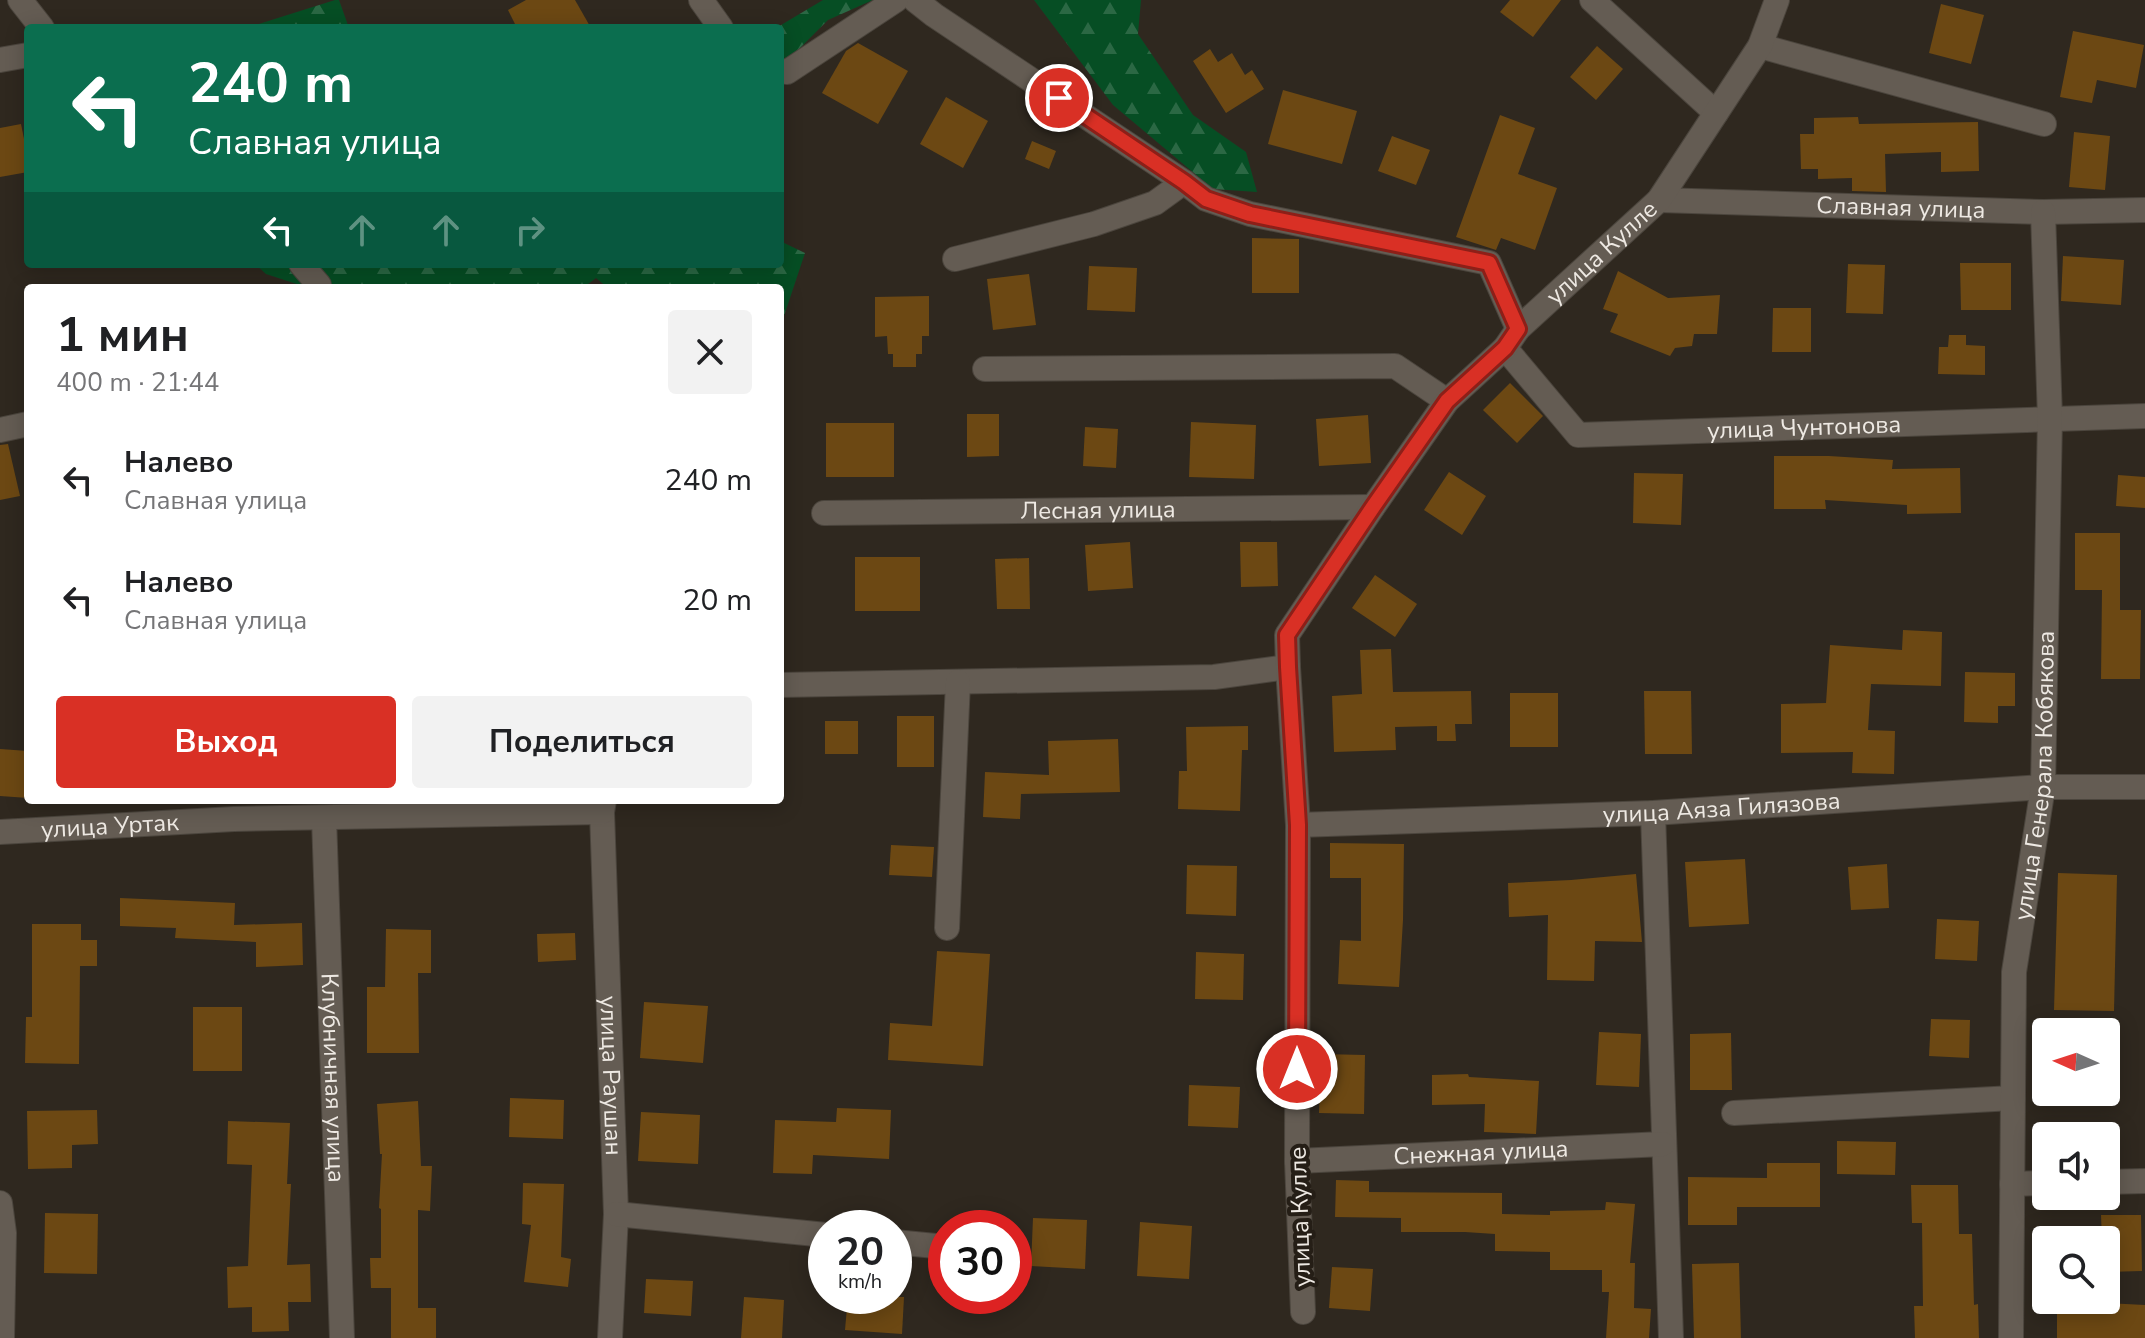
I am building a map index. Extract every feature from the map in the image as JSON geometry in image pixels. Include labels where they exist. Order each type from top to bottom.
[{"type":"street","points":[[20,0],[39,24]]},
{"type":"street","points":[[701,0],[718,24]]},
{"type":"street","points":[[784,72],[896,0]]},
{"type":"street","points":[[915,0],[1206,199],[1250,214],[1489,263],[1511,339]]},
{"type":"street","points":[[1592,0],[1716,113]]},
{"type":"street","name":"улица Кулле","points":[[1303,1312],[1297,1161],[1298,825],[1287,635],[1447,401],[1659,200],[1760,46],[1777,0]]},
{"type":"street","points":[[1760,46],[2044,124]]},
{"type":"street","points":[[0,60],[24,56]]},
{"type":"street","points":[[955,259],[1094,224],[1155,203],[1184,182]]},
{"type":"street","name":"Славная улица","points":[[1659,200],[2043,212],[2145,210]]},
{"type":"street","name":"улица Генерала Кобякова","points":[[2011,1338],[2014,972],[2043,787],[2050,418],[2043,212]]},
{"type":"street","points":[[304,268],[318,284]]},
{"type":"street","name":"улица Чунтонова","points":[[1511,339],[1578,435],[2145,416]]},
{"type":"street","points":[[985,369],[1395,366],[1447,401]]},
{"type":"street","points":[[0,430],[24,425]]},
{"type":"street","name":"Лесная улица","points":[[824,513],[1373,507]]},
{"type":"street","points":[[784,685],[1214,677],[1288,667]]},
{"type":"street","points":[[947,928],[958,682]]},
{"type":"street","name":"улица Аяза Гилязова","points":[[1298,825],[1653,813],[2043,787],[2145,787]]},
{"type":"street","name":"улица Уртак","points":[[0,832],[235,810],[324,818],[603,806]]},
{"type":"street","name":"улица Раушан","points":[[603,806],[616,1214],[610,1338]]},
{"type":"street","points":[[1653,813],[1671,1338]]},
{"type":"street","name":"Клубничная улица","points":[[324,818],[342,1338]]},
{"type":"street","points":[[1734,1113],[2013,1098]]},
{"type":"street","name":"Снежная улица","points":[[1297,1161],[1663,1144]]},
{"type":"street","points":[[2120,1182],[2145,1181]]},
{"type":"street","points":[[2012,1184],[2032,1183]]},
{"type":"street","points":[[0,1203],[4,1233],[2,1338]]},
{"type":"street","points":[[616,1214],[808,1233]]},
{"type":"green space","points":[[339,0],[348,24],[259,24]]},
{"type":"green space","points":[[823,0],[873,0],[828,20],[786,62],[783,24]]},
{"type":"green space","points":[[1034,0],[1141,0],[1138,34],[1193,115],[1246,152],[1257,192],[1213,189],[1113,105]]},
{"type":"green space","points":[[784,243],[805,253],[784,316],[784,284],[603,284],[596,278],[588,284],[297,284],[266,274],[259,268],[784,268]]},
{"type":"building","points":[[526,0],[575,0],[589,24],[515,24],[508,10]]},
{"type":"building","points":[[1510,0],[1561,0],[1533,37],[1500,12]]},
{"type":"building","points":[[1941,4],[1984,15],[1971,64],[1929,53]]},
{"type":"building","points":[[2073,31],[2144,45],[2136,88],[2097,80],[2092,103],[2060,97]]},
{"type":"building","points":[[858,43],[908,71],[878,124],[822,93],[846,51]]},
{"type":"building","points":[[1597,46],[1623,69],[1596,100],[1570,77]]},
{"type":"building","points":[[1210,49],[1218,62],[1232,53],[1245,75],[1252,70],[1264,89],[1226,113],[1193,61]]},
{"type":"building","points":[[1283,90],[1357,111],[1342,164],[1268,144]]},
{"type":"building","points":[[946,97],[988,121],[963,168],[920,144]]},
{"type":"building","points":[[1500,115],[1535,128],[1518,174],[1557,188],[1535,250],[1501,238],[1496,250],[1456,237]]},
{"type":"building","points":[[1858,117],[1859,124],[1978,122],[1979,171],[1941,172],[1941,152],[1885,154],[1886,192],[1852,191],[1852,178],[1818,179],[1818,169],[1801,169],[1800,134],[1814,134],[1814,118]]},
{"type":"building","points":[[21,124],[24,173],[0,177],[0,128]]},
{"type":"building","points":[[2074,132],[2110,136],[2105,190],[2069,187]]},
{"type":"building","points":[[1392,136],[1430,150],[1416,185],[1378,171]]},
{"type":"building","points":[[1032,141],[1056,151],[1049,169],[1025,159]]},
{"type":"building","points":[[1252,238],[1299,239],[1299,293],[1252,293]]},
{"type":"building","points":[[2063,256],[2124,260],[2121,305],[2061,301]]},
{"type":"building","points":[[1960,263],[2011,263],[2011,310],[1961,310]]},
{"type":"building","points":[[1848,264],[1885,265],[1883,314],[1846,313]]},
{"type":"building","points":[[1089,266],[1137,268],[1135,312],[1087,310]]},
{"type":"building","points":[[1618,271],[1668,298],[1720,295],[1717,334],[1694,334],[1692,346],[1675,348],[1670,356],[1610,332],[1618,314],[1603,309]]},
{"type":"building","points":[[1029,274],[1036,325],[993,330],[987,279]]},
{"type":"building","points":[[929,296],[929,336],[922,336],[922,354],[916,354],[916,367],[893,367],[893,354],[888,354],[887,336],[875,337],[875,297]]},
{"type":"building","points":[[1773,308],[1811,308],[1811,352],[1772,352]]},
{"type":"building","points":[[1949,335],[1966,335],[1966,345],[1985,346],[1985,375],[1938,374],[1939,347],[1948,347]]},
{"type":"building","points":[[1510,383],[1543,416],[1517,443],[1483,410]]},
{"type":"building","points":[[967,414],[999,414],[999,456],[967,457]]},
{"type":"building","points":[[1368,415],[1371,463],[1319,466],[1316,419]]},
{"type":"building","points":[[1191,422],[1256,425],[1254,479],[1189,477]]},
{"type":"building","points":[[826,423],[894,423],[894,477],[826,477]]},
{"type":"building","points":[[1085,427],[1118,429],[1116,468],[1083,466]]},
{"type":"building","points":[[8,444],[20,496],[0,500],[0,445]]},
{"type":"building","points":[[1774,456],[1893,460],[1892,469],[1960,468],[1961,513],[1907,514],[1907,505],[1825,500],[1826,509],[1774,509]]},
{"type":"building","points":[[1449,472],[1486,496],[1462,535],[1424,510]]},
{"type":"building","points":[[1634,473],[1683,474],[1681,525],[1633,523]]},
{"type":"building","points":[[2118,475],[2145,477],[2145,508],[2116,506]]},
{"type":"building","points":[[2075,533],[2120,533],[2120,610],[2141,610],[2140,679],[2101,679],[2102,590],[2075,590]]},
{"type":"building","points":[[1130,542],[1133,588],[1088,591],[1085,545]]},
{"type":"building","points":[[1240,542],[1277,542],[1278,586],[1241,587]]},
{"type":"building","points":[[855,557],[920,557],[920,611],[855,611]]},
{"type":"building","points":[[1029,558],[1030,609],[997,609],[995,559]]},
{"type":"building","points":[[1375,575],[1417,604],[1395,637],[1352,608]]},
{"type":"building","points":[[1903,630],[1942,632],[1941,686],[1871,684],[1868,730],[1895,731],[1894,774],[1852,773],[1853,752],[1781,753],[1781,704],[1826,703],[1830,645],[1902,650]]},
{"type":"building","points":[[1391,649],[1393,692],[1471,691],[1472,724],[1455,724],[1456,741],[1437,741],[1437,726],[1395,727],[1396,750],[1334,752],[1332,696],[1362,694],[1360,650]]},
{"type":"building","points":[[1965,672],[2015,673],[2015,706],[1998,706],[1998,723],[1964,722]]},
{"type":"building","points":[[1644,691],[1691,691],[1692,754],[1645,754]]},
{"type":"building","points":[[1510,693],[1558,693],[1558,747],[1510,747]]},
{"type":"building","points":[[897,716],[934,716],[934,767],[897,767]]},
{"type":"building","points":[[825,721],[858,721],[858,754],[825,754]]},
{"type":"building","points":[[1248,726],[1248,750],[1242,750],[1240,811],[1178,809],[1179,771],[1187,771],[1186,727]]},
{"type":"building","points":[[1118,739],[1120,792],[1021,794],[1020,819],[983,817],[985,772],[1049,775],[1048,741]]},
{"type":"building","points":[[0,749],[24,751],[24,798],[0,796]]},
{"type":"building","points":[[1330,843],[1404,844],[1399,987],[1338,984],[1340,940],[1361,941],[1361,878],[1330,878]]},
{"type":"building","points":[[891,845],[934,847],[932,877],[889,875]]},
{"type":"building","points":[[1745,859],[1749,924],[1689,927],[1685,862]]},
{"type":"building","points":[[1887,864],[1889,908],[1851,910],[1848,867]]},
{"type":"building","points":[[1187,865],[1237,866],[1236,916],[1186,914]]},
{"type":"building","points":[[2058,873],[2117,875],[2114,1011],[2054,1010]]},
{"type":"building","points":[[1636,874],[1642,942],[1595,941],[1594,981],[1547,980],[1548,915],[1509,917],[1508,883]]},
{"type":"building","points":[[120,898],[235,903],[234,925],[302,923],[303,965],[256,967],[256,942],[175,938],[176,928],[120,926]]},
{"type":"building","points":[[1937,919],[1979,921],[1977,961],[1935,959]]},
{"type":"building","points":[[32,924],[81,924],[81,940],[97,940],[97,966],[80,966],[79,1064],[25,1063],[26,1017],[32,1017]]},
{"type":"building","points":[[386,929],[431,930],[431,973],[418,973],[419,1053],[367,1053],[367,987],[385,987]]},
{"type":"building","points":[[575,933],[576,960],[538,962],[537,934]]},
{"type":"building","points":[[937,951],[990,954],[983,1066],[888,1060],[890,1023],[932,1026]]},
{"type":"building","points":[[1196,952],[1244,954],[1243,1000],[1195,999]]},
{"type":"building","points":[[644,1002],[708,1006],[703,1063],[640,1058]]},
{"type":"building","points":[[193,1007],[242,1007],[242,1071],[193,1071]]},
{"type":"building","points":[[1931,1019],[1970,1020],[1969,1058],[1929,1056]]},
{"type":"building","points":[[1599,1032],[1641,1034],[1639,1087],[1596,1085]]},
{"type":"building","points":[[1731,1033],[1732,1090],[1690,1090],[1690,1034]]},
{"type":"building","points":[[1321,1054],[1365,1055],[1364,1114],[1319,1113]]},
{"type":"building","points":[[1468,1074],[1469,1077],[1539,1081],[1536,1134],[1484,1132],[1485,1104],[1432,1105],[1432,1075]]},
{"type":"building","points":[[1189,1085],[1240,1087],[1238,1128],[1188,1126]]},
{"type":"building","points":[[510,1098],[564,1100],[563,1139],[509,1137]]},
{"type":"building","points":[[418,1101],[421,1166],[432,1166],[430,1211],[418,1210],[418,1308],[436,1308],[436,1338],[391,1338],[391,1288],[371,1288],[370,1258],[381,1258],[379,1208],[382,1154],[377,1104]]},
{"type":"building","points":[[837,1108],[891,1110],[889,1159],[813,1155],[812,1174],[773,1173],[775,1120],[836,1122]]},
{"type":"building","points":[[97,1110],[98,1144],[72,1145],[72,1168],[28,1169],[27,1111]]},
{"type":"building","points":[[641,1112],[700,1115],[698,1164],[638,1161]]},
{"type":"building","points":[[228,1121],[290,1123],[287,1265],[310,1264],[311,1302],[288,1302],[289,1331],[252,1332],[252,1307],[228,1308],[227,1267],[248,1266],[252,1165],[227,1164]]},
{"type":"building","points":[[1837,1141],[1896,1142],[1895,1175],[1837,1174]]},
{"type":"building","points":[[1767,1163],[1820,1163],[1820,1207],[1737,1207],[1737,1225],[1688,1225],[1688,1177],[1767,1178]]},
{"type":"building","points":[[1336,1180],[1369,1181],[1369,1192],[1502,1193],[1502,1214],[1550,1215],[1550,1211],[1605,1210],[1606,1202],[1635,1204],[1630,1263],[1635,1263],[1634,1308],[1651,1309],[1649,1338],[1606,1338],[1609,1292],[1602,1292],[1602,1270],[1550,1270],[1550,1252],[1495,1251],[1495,1234],[1401,1232],[1401,1218],[1335,1217]]},
{"type":"building","points":[[523,1183],[564,1184],[561,1257],[571,1259],[568,1287],[524,1282],[531,1225],[522,1224]]},
{"type":"building","points":[[1911,1185],[1958,1185],[1959,1234],[1972,1234],[1974,1305],[1978,1304],[1979,1338],[1915,1338],[1914,1306],[1923,1306],[1922,1223],[1912,1223]]},
{"type":"building","points":[[45,1213],[98,1214],[97,1274],[44,1273]]},
{"type":"building","points":[[2101,1215],[2141,1215],[2142,1271],[2120,1272],[2120,1226],[2101,1226]]},
{"type":"building","points":[[1033,1218],[1087,1220],[1085,1269],[1032,1266]]},
{"type":"building","points":[[1140,1222],[1192,1226],[1189,1279],[1137,1276]]},
{"type":"building","points":[[1739,1263],[1741,1338],[1694,1338],[1692,1264]]},
{"type":"building","points":[[1332,1267],[1373,1269],[1370,1311],[1329,1308]]},
{"type":"building","points":[[646,1279],[693,1281],[691,1316],[644,1313]]},
{"type":"building","points":[[744,1297],[784,1300],[782,1338],[741,1338]]},
{"type":"building","points":[[2120,1304],[2145,1305],[2145,1338],[2057,1338],[2057,1314],[2120,1314]]},
{"type":"building","points":[[846,1314],[903,1314],[902,1334],[845,1330]]},
{"type":"route","points":[[1059,98],[1206,199],[1250,214],[1489,263],[1518,329],[1505,348],[1447,401],[1287,635],[1298,825],[1297,1069]]}]
